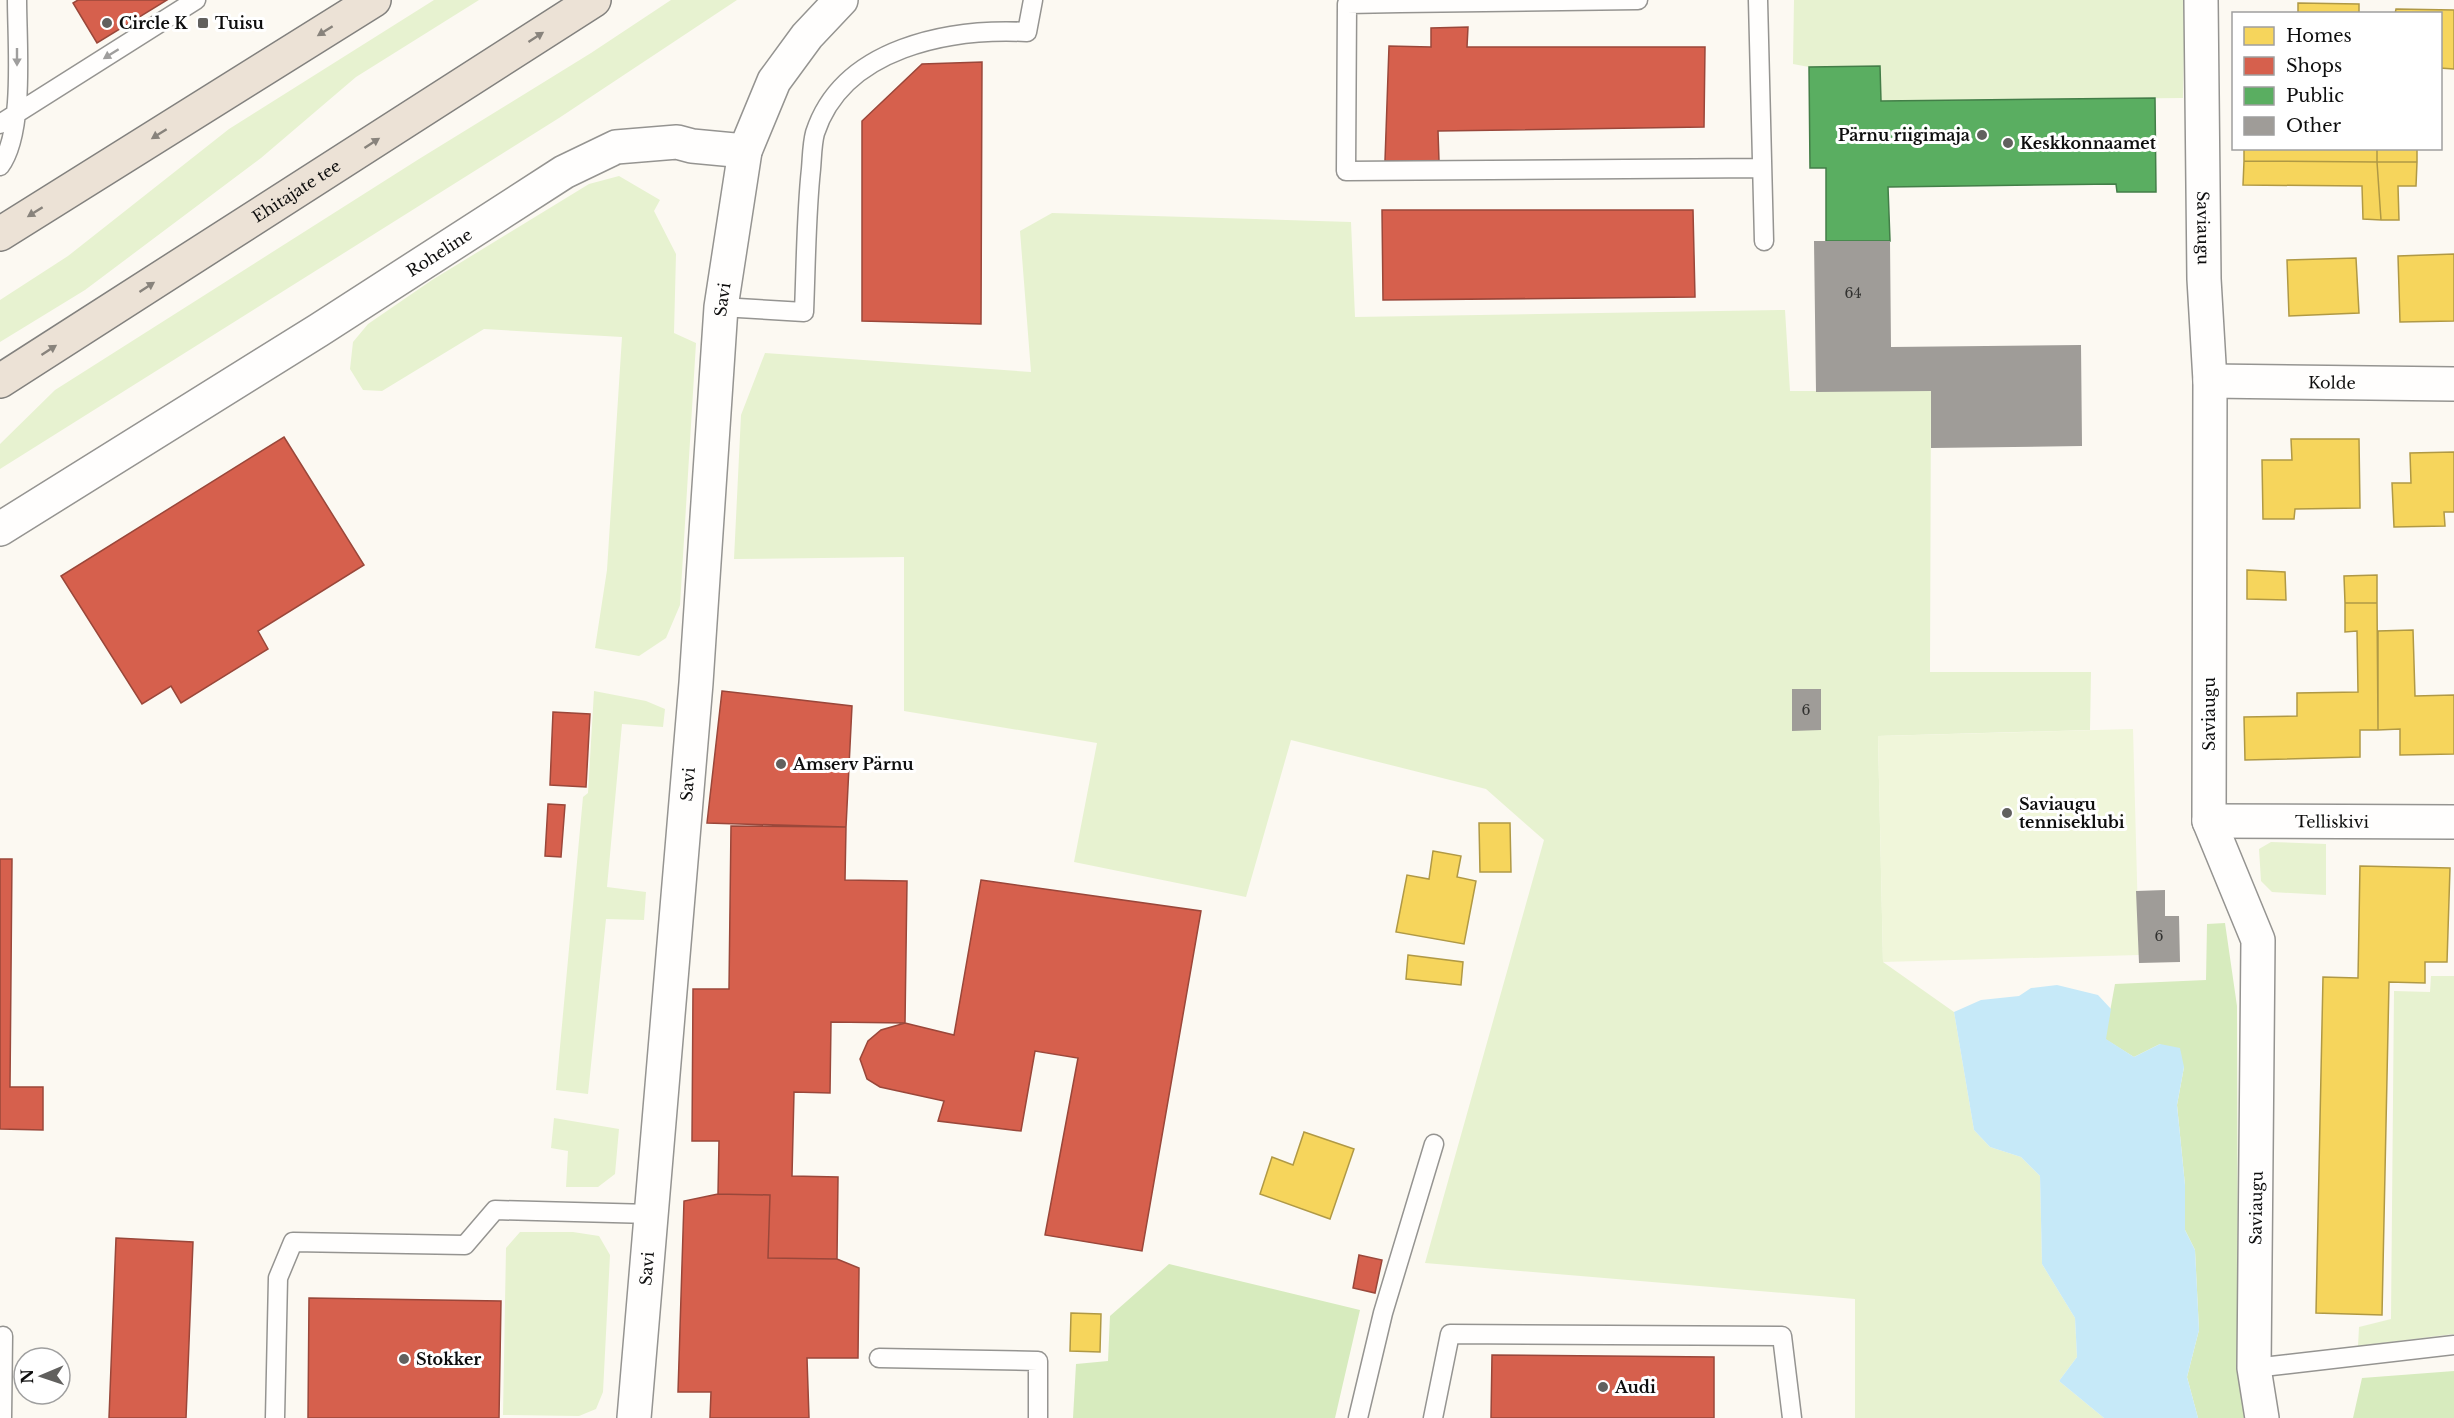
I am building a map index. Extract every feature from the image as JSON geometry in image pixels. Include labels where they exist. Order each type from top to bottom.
[{"type":"highway","points":[[0,234],[375,0]]},
{"type":"highway","name":"Ehitajate tee","points":[[0,381],[594,0]]},
{"type":"street","points":[[745,151],[774,81],[807,36],[841,0]]},
{"type":"street","name":"Saviaugu","points":[[2201,0],[2204,279],[2210,381],[2209,821],[2258,940],[2254,1368],[2262,1418]]},
{"type":"street","name":"Roheline","points":[[0,529],[319,330],[564,172],[616,147],[677,142],[745,151]]},
{"type":"street","name":"Savi","points":[[634,1418],[696,683],[721,307],[745,151]]},
{"type":"street","name":"Kolde","points":[[2210,381],[2454,384]]},
{"type":"street","name":"Telliskivi","points":[[2209,821],[2454,822]]},
{"type":"lane","points":[[0,165],[6,158],[17,114],[17,0]]},
{"type":"lane","points":[[0,124],[196,0]]},
{"type":"lane","points":[[721,307],[804,312],[810,182],[815,134],[830,102],[860,70],[917,42],[961,33],[1027,32],[1033,0]]},
{"type":"lane","points":[[1638,0],[1400,1],[1347,4],[1346,171],[1762,168]]},
{"type":"lane","points":[[1758,0],[1764,241]]},
{"type":"lane","points":[[1358,1418],[1383,1313],[1434,1144]]},
{"type":"lane","points":[[275,1418],[278,1278],[293,1242],[465,1245],[495,1209],[651,1214]]},
{"type":"lane","points":[[1433,1418],[1450,1334],[1782,1336],[1792,1418]]},
{"type":"lane","points":[[2,1418],[3,1336]]},
{"type":"lane","points":[[2254,1368],[2454,1345]]},
{"type":"lane","points":[[879,1358],[1038,1361],[1038,1418]]},
{"type":"green space","points":[[434,0],[479,0],[356,77],[261,158],[85,290],[0,342],[0,300],[68,256],[229,129]]},
{"type":"green space","points":[[671,0],[737,0],[559,118],[0,469],[0,444],[55,390],[419,159],[591,53]]},
{"type":"green space","points":[[1794,0],[2185,0],[2183,98],[1881,101],[1880,66],[1809,67],[1793,64]]},
{"type":"green space","points":[[619,176],[660,200],[654,211],[676,254],[674,333],[696,343],[680,605],[666,638],[639,656],[595,648],[607,570],[622,337],[484,329],[382,391],[363,390],[350,369],[353,342],[368,324],[432,280],[589,184]]},
{"type":"green space","points":[[1052,213],[1351,222],[1355,317],[1785,310],[1790,391],[1931,391],[1930,672],[2091,672],[2090,730],[1878,736],[1883,962],[1954,1012],[1974,1130],[1990,1147],[2021,1157],[2040,1176],[2042,1264],[2075,1318],[2077,1357],[2059,1381],[2104,1418],[1855,1418],[1855,1299],[1425,1263],[1544,840],[1486,789],[1291,740],[1246,897],[1074,862],[1097,743],[904,711],[904,557],[734,559],[741,415],[765,353],[1031,372],[1020,231]]},
{"type":"green space","points":[[594,691],[646,701],[665,709],[663,727],[622,724],[607,887],[646,892],[644,920],[606,919],[588,1094],[556,1090],[583,797],[588,793]]},
{"type":"green space","name":"Saviaugu tenniseklubi","points":[[2133,729],[2139,955],[1883,962],[1878,736]]},
{"type":"green space","points":[[2271,842],[2326,844],[2326,895],[2272,892],[2261,881],[2259,849]]},
{"type":"green space","points":[[2225,923],[2237,1006],[2238,1337],[2247,1418],[2198,1418],[2187,1377],[2199,1330],[2195,1250],[2185,1230],[2185,1185],[2177,1105],[2184,1067],[2160,1044],[2134,1057],[2105,1039],[2115,984],[2206,980],[2207,924]]},
{"type":"green space","points":[[2431,976],[2454,976],[2454,1334],[2358,1346],[2359,1327],[2391,1319],[2394,991],[2430,992]]},
{"type":"green space","points":[[554,1118],[619,1129],[615,1174],[598,1187],[566,1187],[568,1151],[551,1148]]},
{"type":"green space","points":[[520,1232],[573,1232],[599,1236],[610,1255],[603,1392],[596,1409],[579,1416],[503,1415],[506,1248]]},
{"type":"green space","points":[[1169,1264],[1360,1310],[1335,1418],[1073,1418],[1076,1364],[1108,1361],[1110,1316]]},
{"type":"green space","points":[[2454,1371],[2454,1418],[2353,1418],[2362,1378]]},
{"type":"water","points":[[2057,985],[2098,995],[2111,1009],[2106,1039],[2134,1057],[2160,1044],[2180,1048],[2184,1067],[2177,1105],[2185,1185],[2185,1230],[2195,1250],[2199,1330],[2187,1377],[2198,1418],[2104,1418],[2059,1381],[2077,1357],[2075,1318],[2042,1264],[2040,1176],[2021,1157],[1990,1147],[1974,1130],[1954,1012],[1981,1000],[2019,996],[2031,988]]},
{"type":"building: Homes","points":[[2298,3],[2359,4],[2359,12],[2298,12]]},
{"type":"building: Homes","points":[[2396,9],[2454,10],[2454,69],[2442,68],[2442,12],[2395,12]]},
{"type":"building: Homes","points":[[2244,150],[2377,150],[2377,162],[2244,161]]},
{"type":"building: Homes","points":[[2377,150],[2417,150],[2417,162],[2377,162]]},
{"type":"building: Homes","points":[[2244,161],[2377,162],[2381,220],[2363,219],[2362,186],[2243,185]]},
{"type":"building: Homes","points":[[2377,162],[2417,162],[2416,186],[2398,186],[2399,220],[2381,220]]},
{"type":"building: Homes","points":[[2454,254],[2454,321],[2400,322],[2398,256]]},
{"type":"building: Homes","points":[[2356,258],[2359,313],[2289,316],[2287,260]]},
{"type":"building: Homes","points":[[2291,439],[2359,439],[2360,508],[2295,509],[2294,519],[2263,519],[2262,460],[2292,460]]},
{"type":"building: Homes","points":[[2454,452],[2454,512],[2444,512],[2445,526],[2394,527],[2392,483],[2411,483],[2410,453]]},
{"type":"building: Homes","points":[[2247,570],[2285,572],[2286,600],[2247,599]]},
{"type":"building: Homes","points":[[2377,575],[2377,603],[2345,603],[2344,576]]},
{"type":"building: Homes","points":[[2345,603],[2377,603],[2378,730],[2360,730],[2360,757],[2245,760],[2244,717],[2297,716],[2297,693],[2358,692],[2357,631],[2345,632]]},
{"type":"building: Homes","points":[[2413,630],[2415,696],[2454,695],[2454,754],[2400,755],[2400,729],[2378,730],[2378,631]]},
{"type":"building: Homes","points":[[1479,823],[1510,823],[1511,872],[1480,872]]},
{"type":"building: Homes","points":[[1433,851],[1461,856],[1457,877],[1476,881],[1464,944],[1396,932],[1407,875],[1429,879]]},
{"type":"building: Homes","points":[[2360,866],[2450,868],[2447,962],[2425,962],[2425,983],[2389,982],[2382,1315],[2316,1313],[2323,977],[2358,978]]},
{"type":"building: Homes","points":[[1408,955],[1463,962],[1461,985],[1406,979]]},
{"type":"building: Homes","points":[[1304,1132],[1354,1149],[1330,1219],[1260,1194],[1272,1157],[1293,1165]]},
{"type":"building: Homes","points":[[1071,1313],[1101,1314],[1100,1352],[1070,1351]]},
{"type":"building: Shops","name":"Circle K","points":[[78,0],[167,0],[97,43],[73,3]]},
{"type":"building: Shops","points":[[1468,27],[1467,47],[1705,47],[1704,127],[1438,131],[1439,161],[1385,161],[1389,46],[1431,47],[1431,28]]},
{"type":"building: Shops","points":[[982,62],[981,324],[862,321],[862,121],[922,64]]},
{"type":"building: Shops","points":[[1382,210],[1693,210],[1695,297],[1383,300]]},
{"type":"building: Shops","points":[[284,437],[364,565],[258,631],[268,649],[181,703],[171,686],[142,704],[61,576]]},
{"type":"building: Shops","name":"Amserv Pärnu","points":[[722,691],[852,706],[846,827],[707,823]]},
{"type":"building: Shops","points":[[553,712],[590,714],[586,787],[550,785]]},
{"type":"building: Shops","points":[[548,804],[565,805],[561,857],[545,856]]},
{"type":"building: Shops","points":[[731,826],[846,827],[845,880],[907,881],[905,1023],[831,1022],[830,1093],[794,1092],[792,1176],[838,1177],[837,1259],[768,1258],[770,1195],[718,1194],[719,1141],[692,1141],[693,989],[729,989]]},
{"type":"building: Shops","points":[[0,859],[12,859],[10,1087],[43,1087],[43,1130],[0,1129]]},
{"type":"building: Shops","points":[[981,880],[1201,911],[1142,1251],[1045,1235],[1078,1058],[1035,1051],[1021,1131],[938,1121],[944,1101],[880,1087],[867,1079],[860,1059],[868,1041],[881,1030],[905,1023],[954,1035]]},
{"type":"building: Shops","points":[[718,1194],[770,1195],[768,1258],[837,1259],[859,1268],[858,1358],[807,1358],[809,1418],[710,1418],[711,1392],[678,1392],[684,1201]]},
{"type":"building: Shops","points":[[116,1238],[193,1242],[186,1418],[109,1418]]},
{"type":"building: Shops","points":[[1359,1255],[1382,1260],[1375,1293],[1353,1288]]},
{"type":"building: Shops","name":"Stokker","points":[[309,1298],[501,1301],[499,1418],[308,1418]]},
{"type":"building: Shops","name":"Audi","points":[[1492,1355],[1714,1357],[1714,1418],[1491,1418]]},
{"type":"building: Public","name":"Pärnu riigimaja","points":[[1880,66],[1881,101],[2155,98],[2156,192],[2117,192],[2116,184],[1888,187],[1890,241],[1826,241],[1826,168],[1810,168],[1809,67]]},
{"type":"building: Other","points":[[1814,241],[1890,241],[1891,347],[2081,345],[2082,446],[1931,448],[1931,391],[1816,392]]},
{"type":"building: Other","points":[[1792,689],[1821,689],[1821,730],[1792,731]]},
{"type":"building: Other","points":[[2165,890],[2165,916],[2179,916],[2180,962],[2139,963],[2136,891]]},
{"type":"place","name":"Circle K","points":[[107,23]]},
{"type":"place","name":"Tuisu","points":[[203,23]]},
{"type":"place","name":"Pärnu riigimaja","points":[[1982,135]]},
{"type":"place","name":"Keskkonnaamet","points":[[2008,143]]},
{"type":"place","name":"Amserv Pärnu","points":[[781,764]]},
{"type":"place","name":"Saviaugu tenniseklubi","points":[[2007,813]]},
{"type":"place","name":"Stokker","points":[[404,1359]]},
{"type":"place","name":"Audi","points":[[1603,1387]]}]
